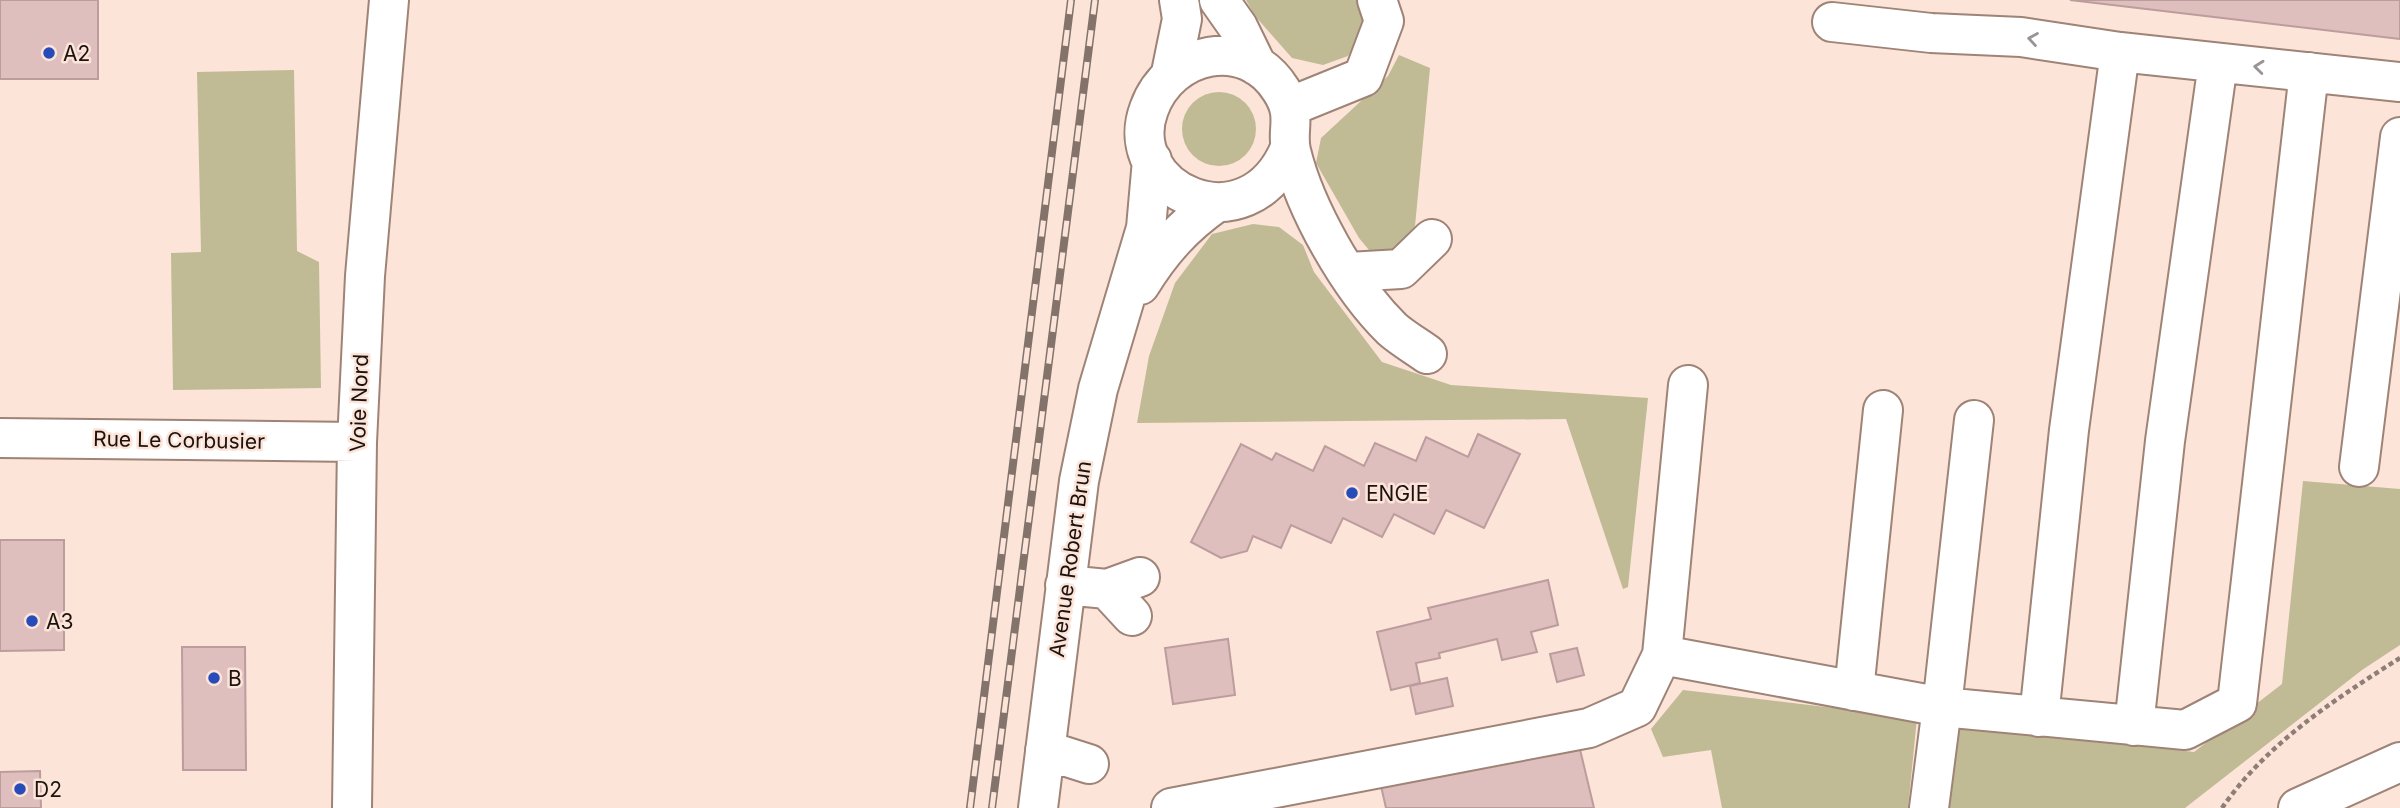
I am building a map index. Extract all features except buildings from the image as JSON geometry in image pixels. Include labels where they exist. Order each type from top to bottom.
[{"type":"street","name":"Voie Nord","points":[[352,808],[357,442],[365,276],[389,0]]},
{"type":"street","points":[[1171,73],[1182,19],[1179,0]]},
{"type":"street","points":[[1219,0],[1238,27],[1257,66]]},
{"type":"street","points":[[1289,107],[1363,77],[1384,21],[1377,0]]},
{"type":"street","points":[[1832,22],[1931,33],[2021,37],[2120,52],[2400,82]]},
{"type":"street","points":[[2039,717],[2068,430],[2120,52]]},
{"type":"street","points":[[1234,199],[1269,183],[1282,167],[1290,148],[1293,127],[1289,107],[1271,76],[1257,66],[1236,57],[1213,55],[1191,61],[1171,73],[1156,91],[1147,113],[1145,137],[1152,160],[1178,191],[1196,200],[1234,199],[1319,226]]},
{"type":"street","points":[[2134,726],[2165,441],[2218,62]]},
{"type":"street","points":[[1662,654],[1942,707],[2134,726],[2185,730],[2237,703],[2309,72]]},
{"type":"street","points":[[2359,467],[2400,136]]},
{"type":"street","points":[[1290,148],[1319,226],[1348,272],[1392,329],[1427,354]]},
{"type":"street","name":"Avenue Robert Brun","points":[[1038,808],[1079,481],[1095,402],[1146,228],[1152,160]]},
{"type":"street","name":"Avenue Robert Brun","points":[[1122,314],[1165,247],[1190,221],[1234,199]]},
{"type":"street","points":[[1348,272],[1401,269],[1432,239]]},
{"type":"street","points":[[1171,808],[1589,728],[1637,707],[1662,654],[1688,385]]},
{"type":"street","points":[[1854,691],[1883,410]]},
{"type":"street","points":[[1930,808],[1974,420]]},
{"type":"street","name":"Rue Le Corbusier","points":[[0,438],[357,442]]},
{"type":"street","points":[[1065,585],[1126,594]]},
{"type":"street","points":[[1045,750],[1089,764]]},
{"type":"street","points":[[2298,808],[2400,761]]},
{"type":"path","points":[[2222,808],[2235,789],[2320,709],[2400,658]]},
{"type":"shaded area","points":[[1246,0],[1361,0],[1367,26],[1348,56],[1323,65],[1292,58],[1255,16]]},
{"type":"shaded area","points":[[1399,55],[1430,68],[1415,226],[1399,247],[1374,256],[1359,238],[1316,163],[1321,138],[1388,76]]},
{"type":"shaded area","points":[[294,70],[297,251],[319,262],[321,388],[173,390],[171,253],[201,252],[197,72]]},
{"type":"shaded area","points":[[1219,92],[1240,98],[1250,108],[1256,129],[1250,150],[1240,160],[1219,166],[1198,160],[1188,150],[1182,129],[1188,108],[1198,98]]},
{"type":"shaded area","points":[[1253,224],[1279,227],[1303,245],[1314,272],[1382,362],[1451,385],[1648,398],[1628,587],[1623,589],[1566,419],[1137,423],[1149,356],[1175,283],[1212,234]]},
{"type":"shaded area","points":[[2303,481],[2400,489],[2400,645],[2362,670],[2185,808],[1948,808],[1959,723],[2194,752],[2282,684]]},
{"type":"shaded area","points":[[1683,690],[1917,718],[1908,808],[1722,808],[1711,750],[1663,757],[1651,729]]},
{"type":"railway","points":[[970,808],[1071,0]]},
{"type":"railway","points":[[992,808],[1095,0]]},
{"type":"place","name":"A2","points":[[49,53]]},
{"type":"place","name":"ENGIE","points":[[1352,493]]},
{"type":"place","name":"A3","points":[[32,621]]},
{"type":"place","name":"B","points":[[214,678]]},
{"type":"place","name":"D2","points":[[20,789]]}]
